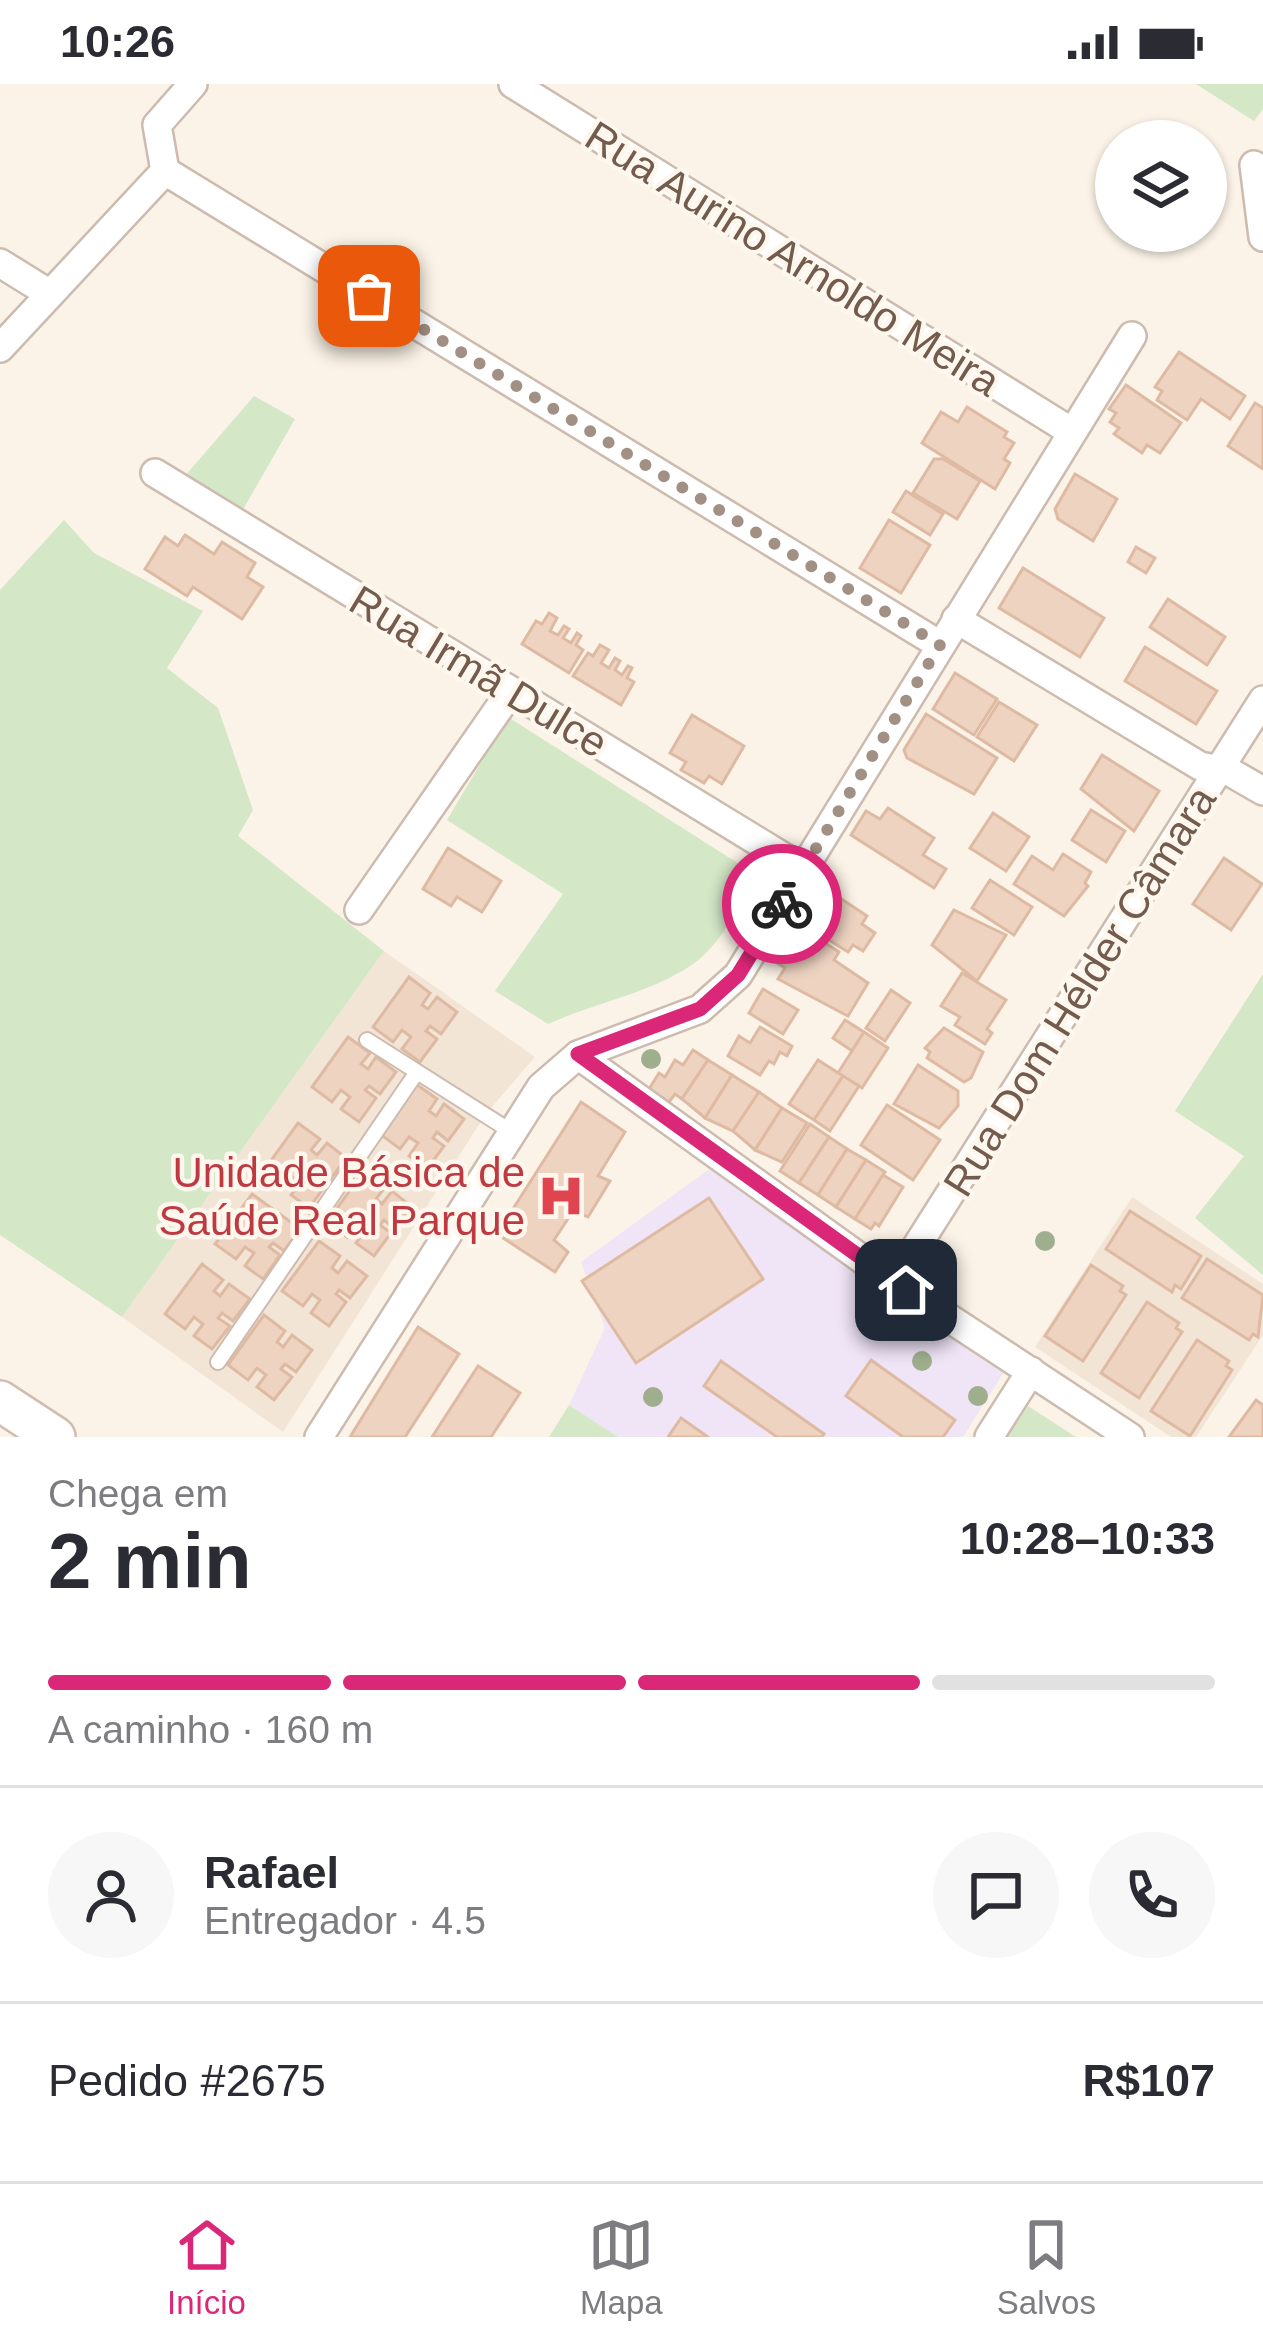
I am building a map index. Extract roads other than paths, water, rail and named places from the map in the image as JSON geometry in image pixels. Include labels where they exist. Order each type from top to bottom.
[{"type":"street","points":[[164,172],[157,125],[193,84]]},
{"type":"street","name":"Rua Aurino Arnoldo Meira","points":[[514,84],[1072,432]]},
{"type":"street","points":[[1254,165],[1263,237]]},
{"type":"street","points":[[0,348],[164,172]]},
{"type":"street","points":[[164,172],[940,645]]},
{"type":"street","points":[[0,263],[50,294]]},
{"type":"street","points":[[319,1437],[541,1087],[578,1054],[671,1023],[723,992],[1132,337]]},
{"type":"street","name":"Rua Irmã Dulce","points":[[155,473],[802,869]]},
{"type":"street","points":[[956,620],[1200,766],[1263,791]]},
{"type":"street","points":[[359,910],[511,691]]},
{"type":"street","name":"Rua Dom Hélder Câmara","points":[[894,1282],[1263,700]]},
{"type":"street","points":[[578,1054],[894,1282],[1130,1437]]},
{"type":"street","points":[[988,1437],[1031,1371]]},
{"type":"street","points":[[0,1401],[55,1437]]},
{"type":"lane","points":[[367,1040],[512,1132]]},
{"type":"lane","points":[[218,1362],[417,1072]]},
{"type":"place","name":"Unidade Básica de Saúde Real Parque","points":[[561,1196]]}]
